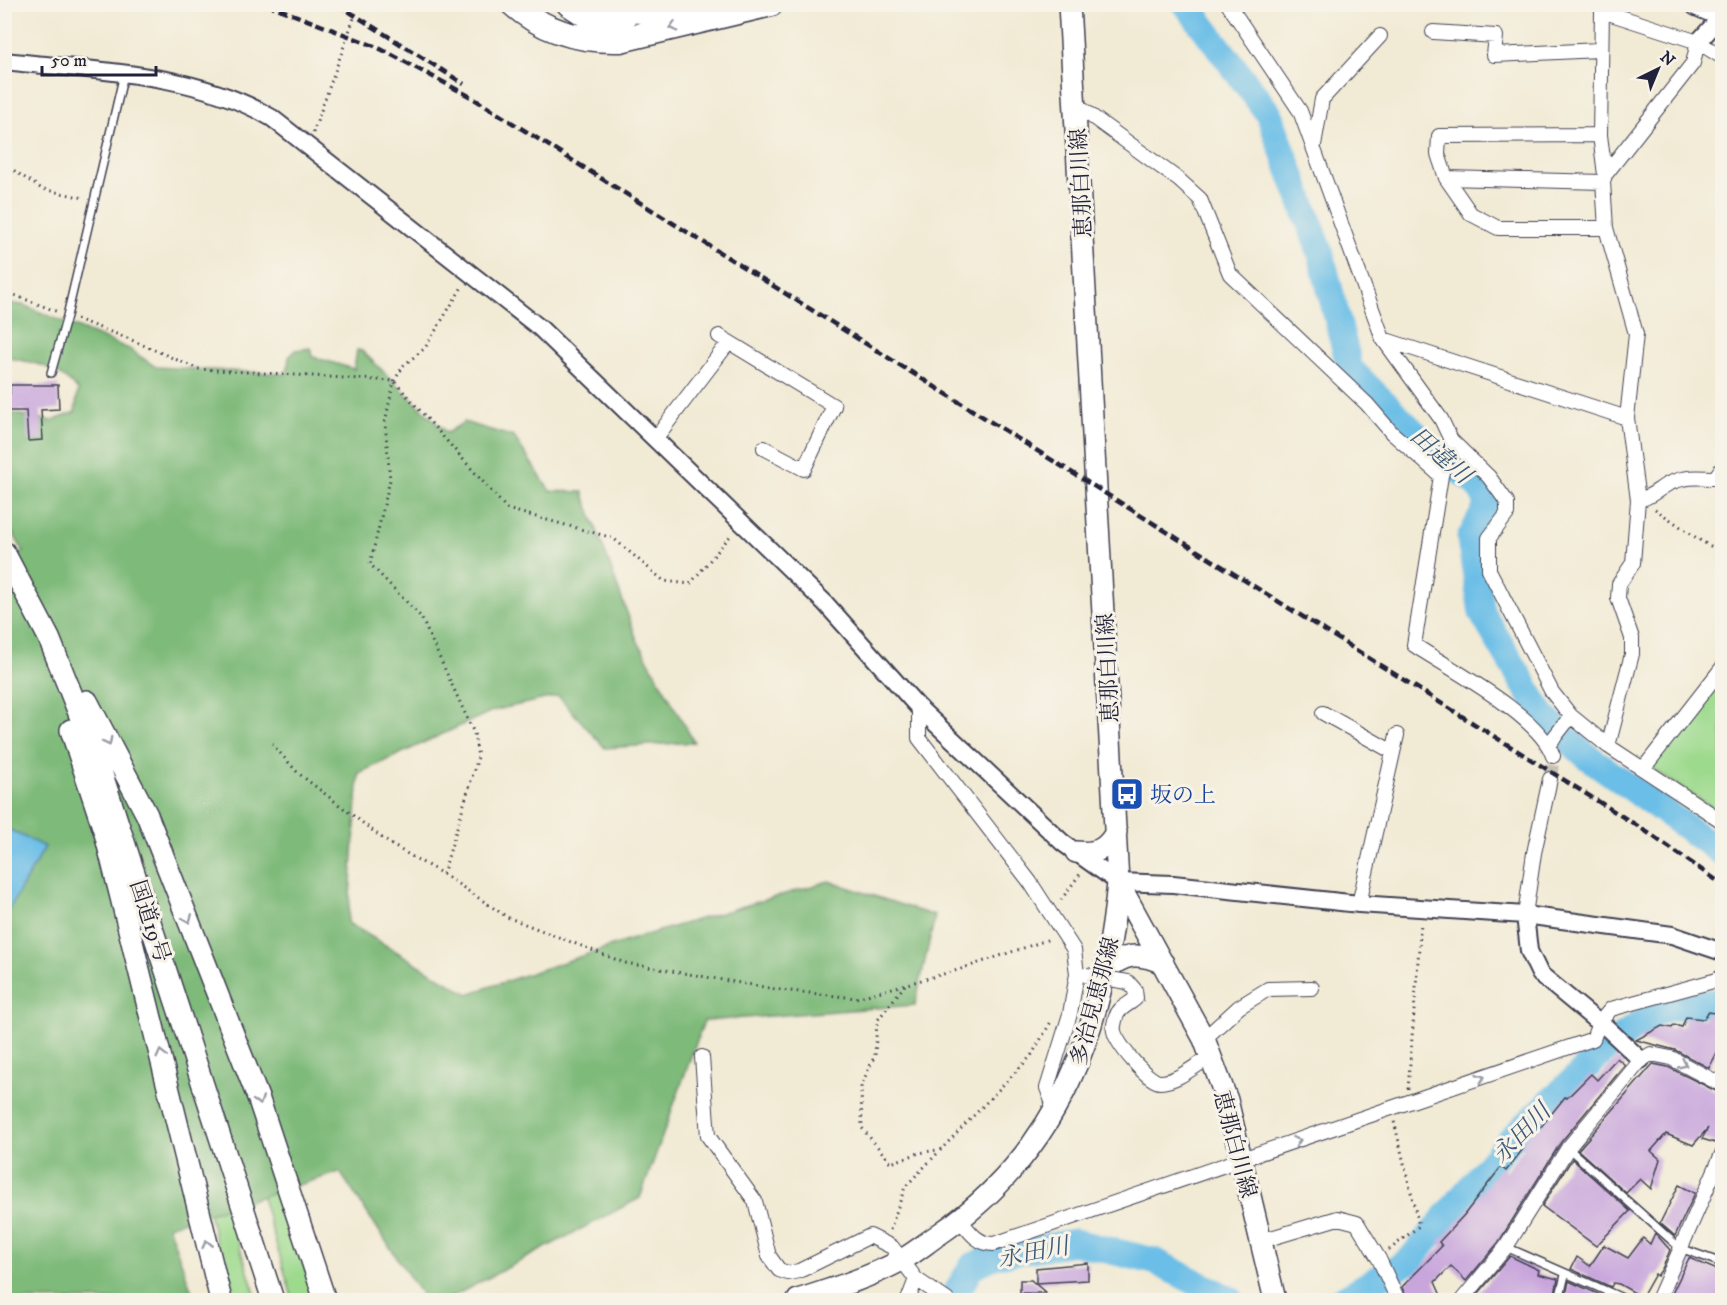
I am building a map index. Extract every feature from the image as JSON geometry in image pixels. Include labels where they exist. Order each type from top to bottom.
[{"type":"highway","points":[[513,4],[530,20],[562,34],[595,40],[620,40],[771,4]]},
{"type":"highway","points":[[569,4],[589,17],[644,34]]},
{"type":"highway","points":[[602,4],[636,12],[663,12],[695,4]]},
{"type":"highway","points":[[1698,4],[1722,15]]},
{"type":"main road","name":"恵那白川線","points":[[1069,4],[1118,882],[1207,1048],[1227,1100],[1275,1300]]},
{"type":"main road","name":"国道19号","points":[[4,552],[49,638],[95,753],[273,1300]]},
{"type":"main road","name":"国道19号","points":[[4,569],[48,657],[107,810],[265,1300]]},
{"type":"main road","points":[[26,611],[26,624],[76,744],[105,833],[221,1300]]},
{"type":"main road","points":[[49,638],[59,645],[147,814],[259,1100],[325,1300]]},
{"type":"main road","points":[[1076,852],[1093,854],[1103,849],[1116,832]]},
{"type":"main road","name":"多治見恵那線","points":[[798,1300],[901,1261],[960,1220],[995,1189],[1033,1143],[1073,1076],[1085,1044],[1089,973],[1112,937],[1118,882]]},
{"type":"main road","points":[[1089,973],[1128,955],[1149,956],[1163,963]]},
{"type":"street","points":[[1228,4],[1300,111],[1383,339],[1441,419],[1451,440],[1489,477],[1507,502],[1507,514],[1489,538],[1489,570],[1552,692],[1571,716],[1608,746],[1722,822]]},
{"type":"street","points":[[1608,746],[1632,654],[1632,638],[1618,598],[1619,584],[1633,563],[1642,499],[1627,418],[1636,334],[1606,228],[1600,135],[1599,50],[1602,11],[1700,38],[1722,57]]},
{"type":"street","points":[[1604,179],[1693,63],[1700,38],[1722,15]]},
{"type":"street","points":[[1433,32],[1496,36],[1494,55],[1599,50]]},
{"type":"street","points":[[1314,147],[1322,99],[1380,36]]},
{"type":"street","points":[[4,61],[124,74],[227,95],[272,118],[540,328],[825,603],[919,708],[1076,852],[1118,882],[1173,884],[1359,904],[1526,915],[1672,934],[1722,952]]},
{"type":"street","points":[[1075,104],[1179,180],[1200,199],[1230,274],[1367,404],[1392,433],[1441,476]]},
{"type":"street","points":[[1600,135],[1439,136],[1438,154],[1446,178],[1471,214],[1498,228],[1606,228]]},
{"type":"street","points":[[1446,178],[1604,179]]},
{"type":"street","points":[[655,439],[724,339],[834,406],[804,469],[764,448]]},
{"type":"street","points":[[1383,339],[1627,418]]},
{"type":"street","points":[[1451,440],[1441,476],[1414,645],[1532,725],[1551,750],[1571,716]]},
{"type":"street","points":[[1642,499],[1666,485],[1687,477],[1715,478],[1722,468]]},
{"type":"street","points":[[1643,769],[1722,668]]},
{"type":"street","points":[[919,708],[919,738],[1016,863],[1089,973],[1128,982],[1135,990],[1136,998],[1121,1008],[1116,1017],[1114,1031],[1130,1057],[1156,1082],[1165,1082],[1207,1048],[1239,1006],[1268,989],[1311,988]]},
{"type":"street","points":[[1323,714],[1393,752]]},
{"type":"street","points":[[1359,904],[1397,735]]},
{"type":"street","points":[[1550,779],[1534,853],[1526,915],[1529,951],[1540,974],[1603,1025],[1638,1058]]},
{"type":"street","points":[[960,1220],[975,1238],[985,1244],[994,1244],[1593,1039],[1611,1009],[1717,980],[1722,976]]},
{"type":"street","points":[[1462,1300],[1506,1247],[1568,1148],[1638,1058],[1651,1054],[1671,1058],[1722,1085]]},
{"type":"street","points":[[702,1056],[708,1136],[755,1201],[769,1256],[779,1270],[788,1273],[799,1271],[870,1236],[892,1247],[916,1279],[944,1299]]},
{"type":"street","points":[[1658,1300],[1712,1182],[1722,1154]]},
{"type":"street","points":[[1261,1241],[1338,1218],[1357,1223],[1379,1259],[1398,1300]]},
{"type":"street","points":[[908,1300],[916,1279]]},
{"type":"lane","points":[[51,373],[67,316],[124,74]]},
{"type":"lane","points":[[1568,1148],[1680,1248],[1722,1263]]},
{"type":"lane","points":[[1506,1247],[1565,1275],[1627,1300]]},
{"type":"lane","points":[[1559,1300],[1565,1275]]},
{"type":"path","points":[[307,145],[359,4]]},
{"type":"path","points":[[4,164],[42,189],[95,200]]},
{"type":"path","points":[[443,874],[478,757],[474,733],[421,617],[370,564],[390,480],[385,422],[394,381],[404,365],[425,348],[471,272]]},
{"type":"path","points":[[4,291],[127,338],[198,369],[394,381],[507,509],[613,538],[664,581],[690,584],[741,523]]},
{"type":"path","points":[[1642,499],[1683,529],[1722,552]]},
{"type":"path","points":[[272,744],[298,773],[390,844],[443,874],[507,916],[626,963],[781,990],[856,998],[958,970],[1040,940],[1066,938]]},
{"type":"path","points":[[1061,900],[1081,873]]},
{"type":"path","points":[[1411,1102],[1407,1086],[1421,920]]},
{"type":"path","points":[[906,984],[877,1021],[875,1055],[861,1086],[862,1128],[891,1163],[919,1153],[942,1149]]},
{"type":"path","points":[[885,1244],[905,1187],[1031,1056],[1053,1019]]},
{"type":"path","points":[[1379,1259],[1419,1226],[1400,1156],[1391,1108]]},
{"type":"green space","points":[[5,303],[23,305],[129,349],[156,367],[287,374],[289,357],[296,350],[310,348],[313,357],[354,369],[357,350],[362,351],[447,433],[464,422],[514,437],[550,491],[583,492],[637,640],[694,742],[605,748],[558,696],[492,711],[359,773],[348,923],[468,994],[639,937],[829,881],[935,916],[915,1005],[704,1021],[640,1198],[446,1300],[425,1300],[340,1172],[168,1226],[195,1300],[5,1300],[4,559],[24,552],[5,520],[5,412],[52,421],[75,412],[78,390],[53,370],[27,361],[5,357]]},
{"type":"green space","points":[[1722,675],[1722,814],[1652,769],[1650,765]]},
{"type":"green space","points":[[136,926],[257,1300],[231,1300]]},
{"type":"green space","points":[[206,982],[316,1300],[293,1300],[249,1154]]},
{"type":"water","points":[[4,827],[45,847],[8,911],[5,912]]},
{"type":"building","points":[[10,385],[58,385],[59,409],[41,410],[43,440],[28,441],[26,411],[4,411],[4,394],[10,394]]},
{"type":"building","points":[[1708,1012],[1722,1014],[1719,1035],[1722,1037],[1722,1043],[1709,1068],[1675,1050],[1636,1040],[1662,1026],[1682,1027],[1686,1017],[1704,1019]]},
{"type":"building","points":[[1617,1058],[1625,1065],[1561,1142],[1498,1243],[1466,1281],[1451,1266],[1435,1282],[1443,1300],[1407,1300],[1402,1287],[1442,1246],[1439,1242],[1464,1215],[1501,1167],[1506,1171],[1523,1149],[1523,1143],[1531,1132],[1538,1126],[1540,1128],[1565,1097],[1567,1098],[1591,1074],[1597,1080]]},
{"type":"building","points":[[1653,1064],[1668,1067],[1722,1094],[1722,1145],[1702,1139],[1708,1128],[1693,1145],[1666,1134],[1651,1151],[1660,1159],[1651,1189],[1640,1179],[1626,1193],[1578,1150]]},
{"type":"building","points":[[1572,1159],[1630,1211],[1596,1246],[1542,1206]]},
{"type":"building","points":[[1679,1185],[1695,1193],[1675,1236],[1660,1223]]},
{"type":"building","points":[[1655,1233],[1670,1250],[1662,1269],[1657,1276],[1655,1274],[1642,1297],[1619,1284],[1613,1283],[1611,1287],[1571,1269],[1577,1257],[1590,1266],[1604,1245],[1628,1258],[1643,1238],[1650,1244]]},
{"type":"building","points":[[1510,1256],[1539,1270],[1538,1274],[1558,1279],[1554,1300],[1473,1300]]},
{"type":"building","points":[[1689,1258],[1722,1272],[1722,1300],[1669,1300]]},
{"type":"building","points":[[1088,1263],[1088,1280],[1036,1283],[1036,1268]]},
{"type":"building","points":[[1020,1280],[1031,1280],[1046,1293],[1020,1293]]},
{"type":"building","points":[[1569,1281],[1607,1298],[1606,1300],[1565,1300]]},
{"type":"waterway","name":"田違川","points":[[1186,4],[1269,114],[1320,251],[1350,369],[1432,450],[1476,483],[1489,502],[1470,539],[1482,613],[1543,716],[1584,754],[1722,853]]},
{"type":"waterway","name":"永田川","points":[[1341,1300],[1409,1261],[1510,1140],[1606,1049],[1653,1014],[1668,1008],[1722,1001]]},
{"type":"waterway","name":"永田川","points":[[952,1300],[972,1266],[997,1255],[1074,1242],[1154,1261],[1231,1300]]},
{"type":"tunnel","points":[[1550,779],[1553,756]]},
{"type":"railway","points":[[266,4],[377,47],[471,97],[1644,830],[1722,884]]},
{"type":"railway","points":[[337,4],[464,84]]},
{"type":"place","name":"坂の上","points":[[1127,794]]}]
